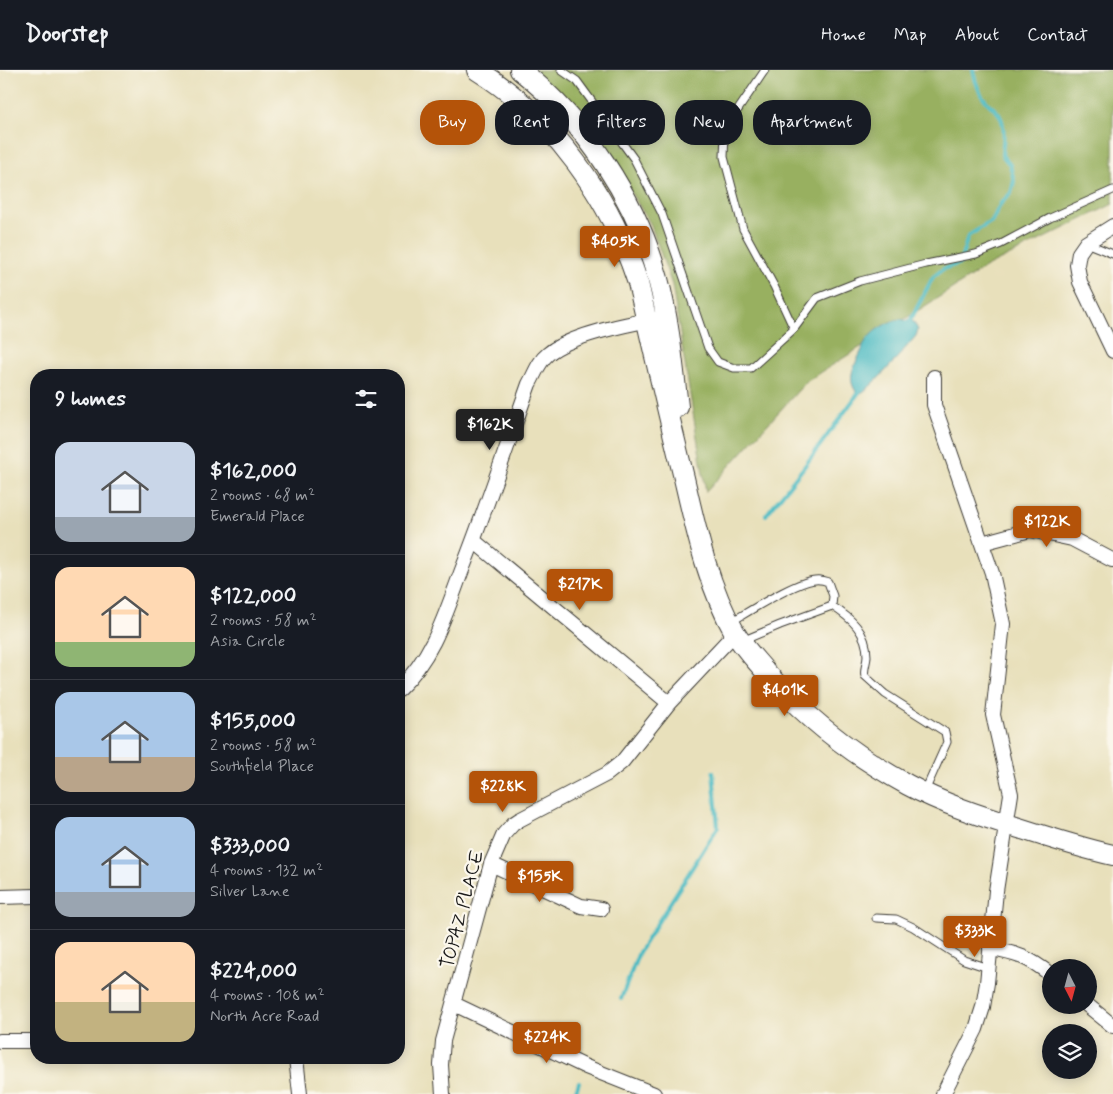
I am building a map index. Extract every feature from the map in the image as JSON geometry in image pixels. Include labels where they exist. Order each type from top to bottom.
[{"type":"main road","points":[[476,70],[489,78],[539,119],[565,148],[584,174],[613,219],[638,283],[656,319]]},
{"type":"main road","points":[[520,70],[558,105],[591,144],[625,197],[644,238],[658,280],[656,319],[688,496],[710,574],[735,632],[775,683],[813,720],[886,772],[924,792],[965,810],[1091,850],[1113,855]]},
{"type":"street","points":[[1113,226],[1084,245],[1078,258],[1077,274],[1113,350]]},
{"type":"street","points":[[405,683],[421,665],[434,642],[474,541],[529,384],[539,363],[564,343],[592,334],[656,319]]},
{"type":"street","points":[[934,378],[934,405],[992,573],[1003,624],[993,715],[1011,794],[996,891],[983,1007],[976,1029],[943,1094]]},
{"type":"street","points":[[982,543],[1030,530],[1072,538],[1112,560]]},
{"type":"street","points":[[474,541],[669,703]]},
{"type":"street","name":"TOPAZ PLACE","points":[[443,1094],[441,1050],[491,864],[499,842],[513,824],[607,774],[622,762],[669,703],[735,632]]},
{"type":"street","points":[[491,864],[581,906],[600,910]]},
{"type":"street","points":[[0,897],[30,896]]},
{"type":"street","points":[[990,949],[1012,952],[1030,959],[1042,968]]},
{"type":"street","points":[[454,1004],[586,1067],[654,1094]]},
{"type":"street","points":[[1098,1014],[1113,1026]]},
{"type":"street","points":[[0,1040],[30,1040]]},
{"type":"street","points":[[297,1064],[300,1094]]},
{"type":"lane","points":[[561,70],[577,81],[634,159],[662,214],[708,348],[718,362],[734,368],[751,368],[794,329],[817,298],[860,281],[926,264],[976,254],[1001,244],[1050,218],[1113,190]]},
{"type":"lane","points":[[765,70],[729,123],[725,132],[724,157],[743,229],[774,286],[794,329]]},
{"type":"lane","points":[[1084,245],[1113,254]]},
{"type":"lane","points":[[735,632],[773,597],[819,579],[828,582],[833,596],[832,606]]},
{"type":"lane","points":[[735,632],[780,625],[832,606]]},
{"type":"lane","points":[[832,606],[848,616],[857,625],[864,639],[867,646],[865,676],[885,694],[945,732],[947,742],[924,792]]},
{"type":"lane","points":[[876,918],[896,919],[913,927],[964,960],[988,968]]},
{"type":"green space","points":[[532,70],[1113,70],[1113,204],[986,267],[806,382],[706,492],[672,285],[650,223],[601,145],[665,145],[665,100],[579,100],[579,121],[569,110],[569,100],[560,100]]},
{"type":"water","points":[[900,319],[914,322],[918,330],[916,336],[871,386],[858,394],[852,384],[852,374],[866,341],[873,332],[882,326]]},
{"type":"waterway","points":[[909,323],[933,277],[943,269],[960,263],[968,236],[992,221],[1001,203],[1011,193],[1014,181],[1010,165],[1002,155],[1004,135],[1002,120],[982,95],[976,83],[973,70]]},
{"type":"waterway","points":[[766,515],[860,391]]},
{"type":"waterway","points":[[621,999],[639,952],[718,827],[713,772]]},
{"type":"waterway","points":[[575,1094],[579,1082]]}]
